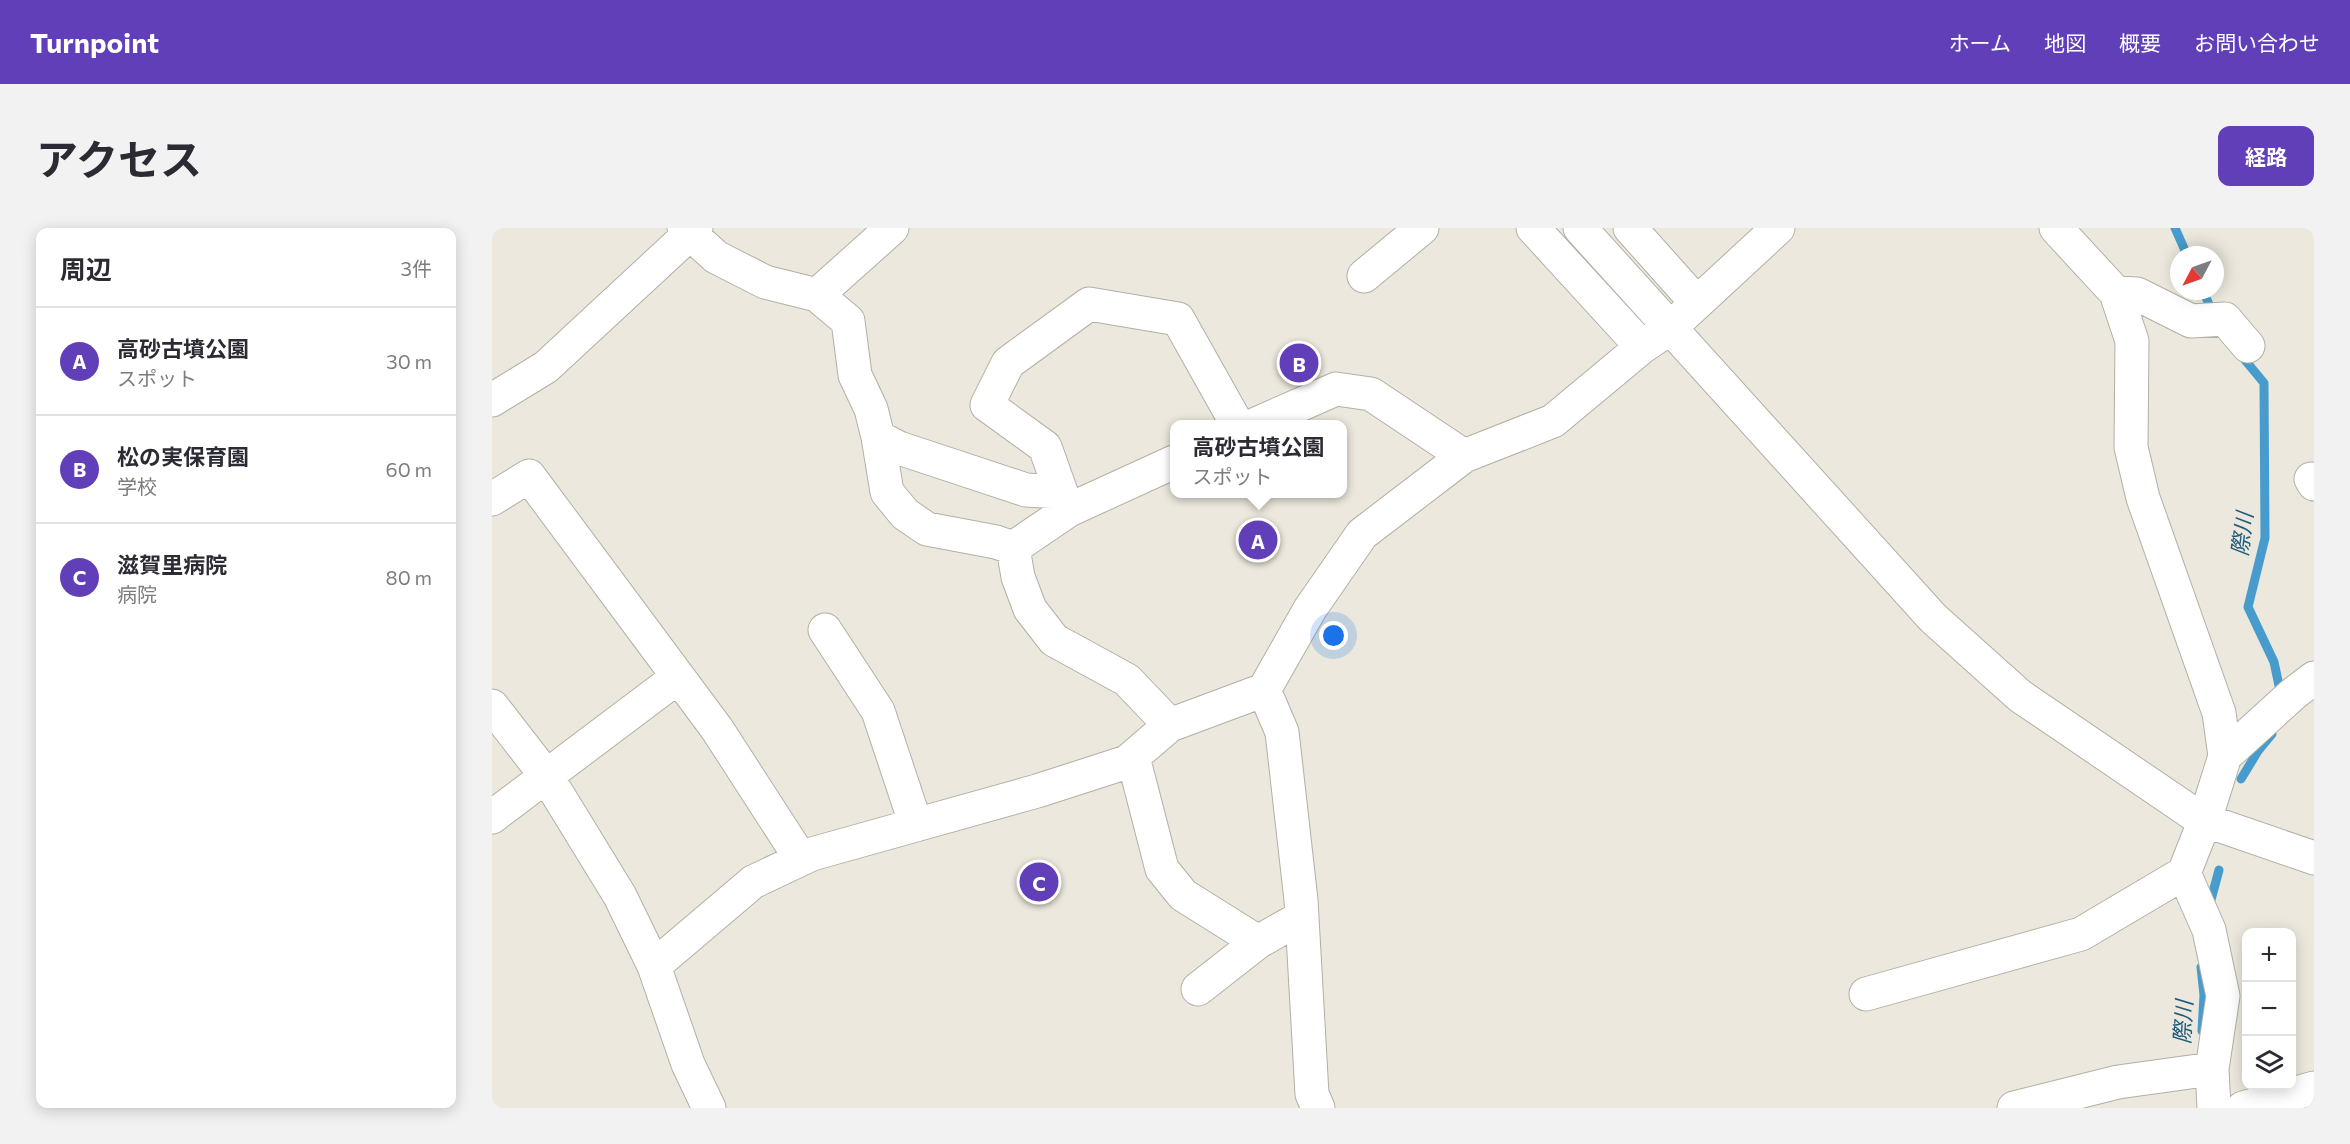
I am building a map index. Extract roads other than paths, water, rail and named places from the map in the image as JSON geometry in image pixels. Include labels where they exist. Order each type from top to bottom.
[{"type":"street","points":[[817,295],[892,228]]},
{"type":"street","points":[[1364,276],[1422,228]]},
{"type":"street","points":[[1533,228],[1642,346]]},
{"type":"street","points":[[1580,228],[1933,618],[2020,696],[2205,820],[2314,858]]},
{"type":"street","points":[[1630,228],[1697,303]]},
{"type":"street","points":[[654,966],[753,882],[812,854],[1048,788],[1127,762],[1170,725],[1264,690],[1310,609],[1362,534],[1464,456],[1553,421],[1642,346],[1670,328],[1778,228]]},
{"type":"street","points":[[2056,228],[2116,293],[2132,341],[2131,447],[2144,498],[2219,713],[2225,756],[2205,820],[2189,885],[2208,930],[2223,996],[2200,1071],[2214,1108]]},
{"type":"street","points":[[492,399],[546,367],[690,230],[716,257],[765,282],[817,295],[848,321],[855,375],[871,409],[878,436],[886,492],[905,514],[927,529],[996,542],[1013,548]]},
{"type":"street","points":[[2116,293],[2137,294],[2191,321],[2210,320],[2248,346]]},
{"type":"street","points":[[1065,501],[1045,447],[987,405],[1008,363],[1089,304],[1178,320],[1235,420]]},
{"type":"street","points":[[1265,420],[1336,389],[1371,394],[1464,456]]},
{"type":"street","points":[[878,436],[899,448],[1065,501]]},
{"type":"street","points":[[1013,548],[1065,501],[1170,463]]},
{"type":"street","points":[[492,500],[529,476],[717,729],[801,859]]},
{"type":"street","points":[[1013,548],[1018,577],[1030,609],[1054,640],[1127,681],[1170,725]]},
{"type":"street","points":[[825,630],[878,711],[916,825]]},
{"type":"street","points":[[492,818],[678,677]]},
{"type":"street","points":[[2225,756],[2303,686]]},
{"type":"street","points":[[1264,690],[1282,732],[1302,917],[1312,1094],[1318,1108]]},
{"type":"street","points":[[492,706],[547,777],[620,896],[654,966],[688,1064],[709,1108]]},
{"type":"street","points":[[1133,757],[1162,868],[1183,895],[1258,942]]},
{"type":"street","points":[[1866,994],[2081,934],[2189,885]]},
{"type":"street","points":[[1198,989],[1258,942],[1302,917]]},
{"type":"street","points":[[2014,1108],[2118,1082],[2200,1071]]},
{"type":"street","points":[[2243,1108],[2314,1088]]},
{"type":"waterway","name":"際川","points":[[2175,228],[2183,246]]},
{"type":"waterway","name":"際川","points":[[2207,300],[2213,313]]},
{"type":"waterway","name":"際川","points":[[2240,354],[2264,383],[2265,538],[2248,607],[2274,662],[2281,695]]},
{"type":"waterway","name":"際川","points":[[2241,779],[2258,751],[2272,734]]},
{"type":"waterway","name":"際川","points":[[2209,907],[2219,870]]},
{"type":"waterway","name":"際川","points":[[2201,967],[2204,995],[2202,1031]]},
{"type":"place","name":"松の実保育園","points":[[1299,363]]},
{"type":"place","name":"高砂古墳公園","points":[[1258,540]]},
{"type":"place","name":"滋賀里病院","points":[[1039,882]]}]
